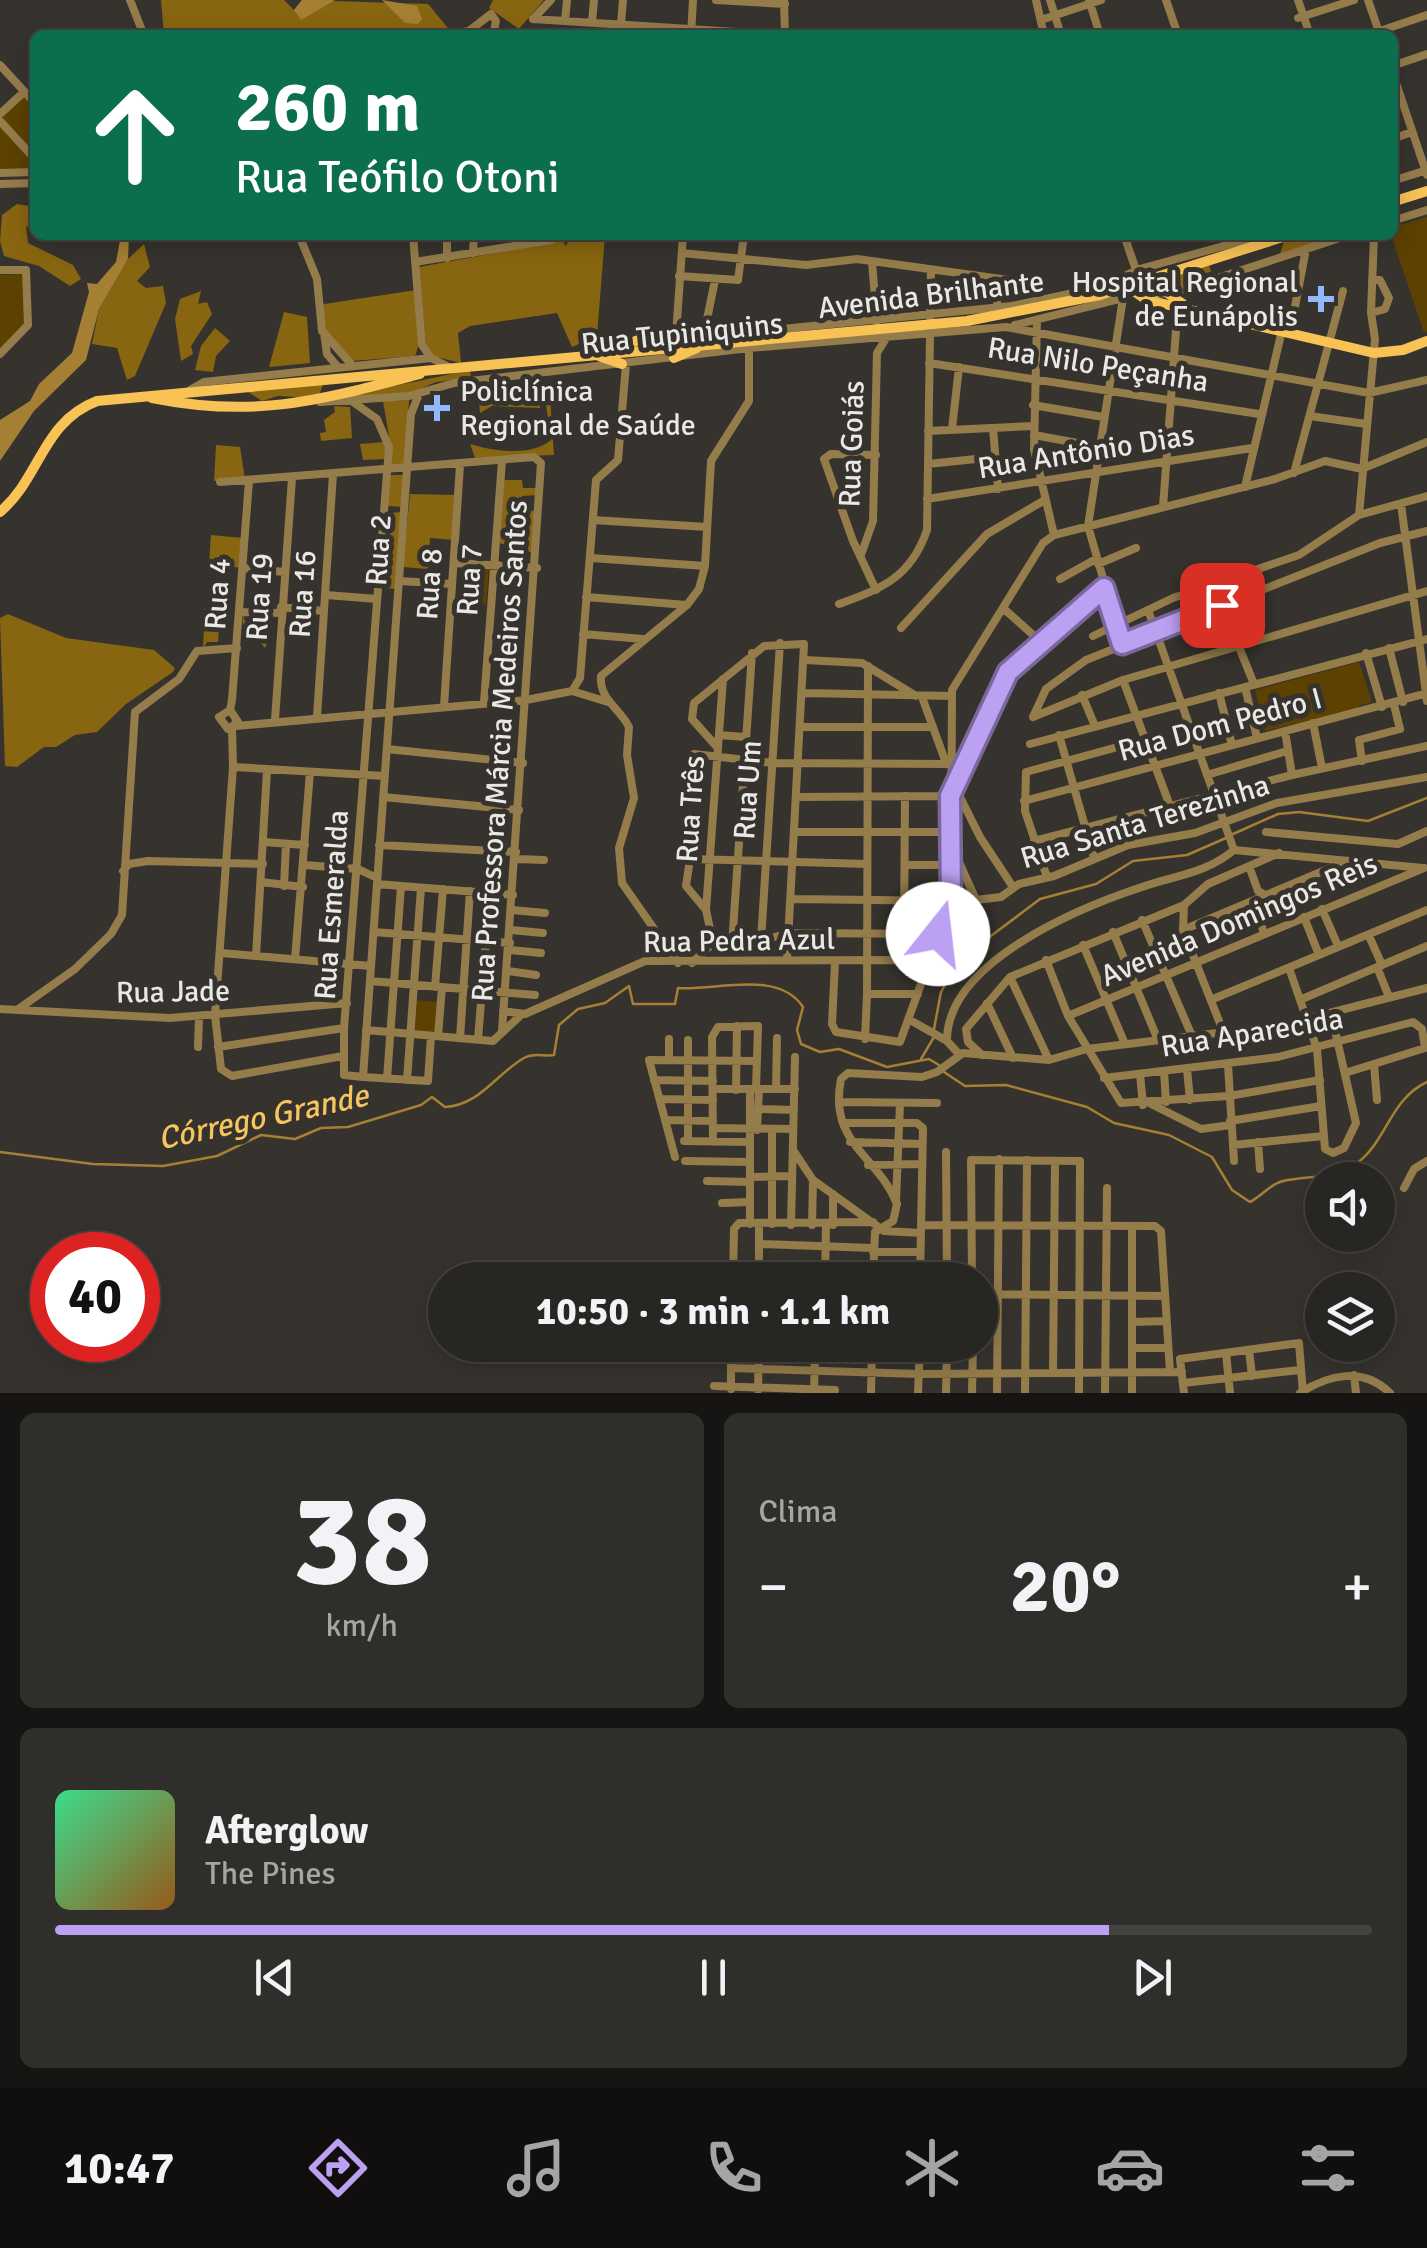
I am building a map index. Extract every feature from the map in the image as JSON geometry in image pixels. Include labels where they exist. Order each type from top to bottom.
[{"type":"main road","points":[[1398,200],[1427,191]]},
{"type":"main road","name":"Avenida Brilhante","points":[[611,352],[705,341],[749,344],[936,327],[1130,289],[1245,243]]},
{"type":"main road","points":[[1130,289],[1201,310],[1374,350],[1427,339]]},
{"type":"main road","points":[[0,512],[18,491],[50,435],[71,413],[97,401],[367,368],[447,367],[593,355],[611,352],[644,336]]},
{"type":"main road","points":[[593,355],[624,364]]},
{"type":"main road","points":[[139,396],[209,409],[242,410],[311,403],[447,367]]},
{"type":"main road","points":[[236,386],[232,396],[242,410]]},
{"type":"street","points":[[130,0],[143,30]]},
{"type":"street","points":[[552,0],[533,19],[674,30]]},
{"type":"street","points":[[565,21],[567,0]]},
{"type":"street","points":[[592,22],[594,0]]},
{"type":"street","points":[[620,30],[622,0]]},
{"type":"street","points":[[691,30],[693,0]]},
{"type":"street","points":[[716,0],[784,2],[785,30]]},
{"type":"street","points":[[1036,0],[1043,30]]},
{"type":"street","points":[[1050,0],[1059,30]]},
{"type":"street","points":[[1041,20],[1101,0]]},
{"type":"street","points":[[1166,0],[1176,30]]},
{"type":"street","points":[[1295,0],[1305,30]]},
{"type":"street","points":[[1301,17],[1354,0]]},
{"type":"street","points":[[1368,0],[1378,30]]},
{"type":"street","points":[[1090,2],[1098,30]]},
{"type":"street","points":[[470,30],[490,14],[496,21],[495,30]]},
{"type":"street","points":[[1387,30],[1427,15]]},
{"type":"street","points":[[1398,66],[1427,54]]},
{"type":"street","points":[[0,65],[30,99]]},
{"type":"street","points":[[24,92],[0,118],[30,154]]},
{"type":"street","points":[[1398,103],[1426,172],[1398,179]]},
{"type":"street","points":[[1398,137],[1412,132]]},
{"type":"street","points":[[0,173],[30,172]]},
{"type":"street","points":[[0,184],[30,184]]},
{"type":"street","points":[[1398,219],[1427,210]]},
{"type":"street","points":[[302,240],[316,279],[327,354],[337,366]]},
{"type":"street","points":[[413,240],[422,346],[417,358]]},
{"type":"street","points":[[447,258],[448,240]]},
{"type":"street","points":[[474,240],[474,253]]},
{"type":"street","points":[[500,240],[500,249]]},
{"type":"street","points":[[415,262],[500,249],[526,240]]},
{"type":"street","points":[[572,691],[580,670],[596,480],[618,460],[624,364],[644,336],[673,345],[682,240]]},
{"type":"street","points":[[680,276],[738,280],[744,240]]},
{"type":"street","points":[[1122,644],[1088,526],[1116,344],[1136,270],[1126,240]]},
{"type":"street","points":[[1278,258],[1285,240]]},
{"type":"street","points":[[1163,507],[1174,355],[1168,300],[1218,276],[1333,240]]},
{"type":"street","points":[[1359,515],[1374,350],[1374,240]]},
{"type":"street","points":[[1136,270],[1245,243],[1266,261]]},
{"type":"street","points":[[1245,487],[1259,414],[1286,330],[1305,249]]},
{"type":"street","points":[[682,253],[806,265],[846,259],[1024,282]]},
{"type":"street","points":[[1210,260],[1218,276]]},
{"type":"street","points":[[872,262],[877,322]]},
{"type":"street","points":[[0,270],[26,269],[28,326],[0,354]]},
{"type":"street","points":[[1130,289],[1136,270]]},
{"type":"street","points":[[839,604],[902,576],[918,554],[927,530],[929,363],[936,327],[931,272]]},
{"type":"street","points":[[715,280],[705,341],[877,322],[936,327],[997,308],[1130,289]]},
{"type":"street","points":[[1371,313],[1385,309],[1389,298],[1380,280],[1372,280]]},
{"type":"street","points":[[997,308],[998,281]]},
{"type":"street","points":[[1006,327],[1130,289]]},
{"type":"street","points":[[1294,472],[1343,291]]},
{"type":"street","points":[[1037,320],[1034,430],[1040,483],[1054,535]]},
{"type":"street","name":"Rua Tupiniquins","points":[[311,403],[419,394],[438,385],[624,364],[673,345],[888,338],[936,327],[1037,331],[1369,393],[1427,380]]},
{"type":"street","points":[[815,329],[828,334]]},
{"type":"street","points":[[324,334],[351,364]]},
{"type":"street","name":"Rua Goiás","points":[[861,555],[873,520],[877,353],[888,338]]},
{"type":"street","points":[[601,676],[687,605],[699,589],[705,566],[712,461],[750,394],[749,344]]},
{"type":"street","points":[[422,346],[431,358],[447,367]]},
{"type":"street","points":[[190,390],[204,382],[351,364],[367,368],[431,358]]},
{"type":"street","name":"Rua Nilo Peçanha","points":[[929,363],[1259,414]]},
{"type":"street","points":[[472,365],[474,380]]},
{"type":"street","points":[[952,429],[959,366]]},
{"type":"street","name":"Rua 2","points":[[363,1077],[412,406],[419,394]]},
{"type":"street","name":"Rua Esmeralda","points":[[343,1056],[388,438],[378,419],[350,400]]},
{"type":"street","points":[[1034,405],[1103,417]]},
{"type":"street","points":[[1310,416],[1366,424]]},
{"type":"street","points":[[993,428],[998,490]]},
{"type":"street","points":[[928,431],[1034,430],[1099,447]]},
{"type":"street","points":[[835,962],[832,1024],[836,1032],[900,1042],[951,901],[952,696],[1034,554],[1054,535],[1245,487],[1325,462],[1363,468],[1427,442]]},
{"type":"street","name":"Rua Antônio Dias","points":[[927,499],[1252,448]]},
{"type":"street","points":[[876,456],[828,455],[824,459],[876,590]]},
{"type":"street","name":"Rua Professora Márcia Medeiros Santos","points":[[502,461],[534,457],[543,474],[502,1031]]},
{"type":"street","points":[[928,464],[995,458]]},
{"type":"street","points":[[220,482],[502,461]]},
{"type":"street","name":"Rua 7","points":[[484,702],[502,461]]},
{"type":"street","name":"Rua 8","points":[[444,706],[460,465]]},
{"type":"street","name":"Rua 16","points":[[317,717],[333,474]]},
{"type":"street","name":"Rua 19","points":[[274,720],[292,478]]},
{"type":"street","name":"Rua 4","points":[[233,712],[221,713],[219,722],[234,727],[249,481]]},
{"type":"street","points":[[1093,636],[1212,584],[1299,555],[1359,515],[1427,496]]},
{"type":"street","points":[[900,628],[987,534],[1044,501]]},
{"type":"street","points":[[1401,504],[1423,640],[1427,702]]},
{"type":"street","points":[[385,508],[404,508]]},
{"type":"street","points":[[593,520],[707,528]]},
{"type":"street","points":[[1427,532],[1404,536],[1122,644],[1061,674],[1046,689],[1033,717],[1122,680],[1427,591]]},
{"type":"street","points":[[1060,579],[1136,548]]},
{"type":"street","points":[[590,558],[705,566]]},
{"type":"street","points":[[454,563],[537,568]]},
{"type":"street","points":[[243,568],[284,572]]},
{"type":"street","points":[[399,581],[452,584]]},
{"type":"street","points":[[1212,584],[1239,645],[1257,738]]},
{"type":"street","points":[[953,792],[1008,672],[1104,588]]},
{"type":"street","points":[[326,596],[398,592]]},
{"type":"street","points":[[586,597],[687,605]]},
{"type":"street","points":[[1003,608],[1041,642]]},
{"type":"street","points":[[1148,610],[1234,850]]},
{"type":"street","points":[[240,612],[324,611]]},
{"type":"street","points":[[582,634],[644,640]]},
{"type":"street","points":[[1030,744],[1423,640]]},
{"type":"street","points":[[718,748],[698,727],[690,711],[752,653],[780,643],[804,644],[805,694],[787,959]]},
{"type":"street","name":"Rua Um","points":[[762,940],[780,643]]},
{"type":"street","points":[[17,1010],[63,978],[111,934],[122,916],[134,712],[184,674],[197,651],[236,648]]},
{"type":"street","points":[[1362,761],[1359,740],[1400,729],[1389,648]]},
{"type":"street","points":[[732,945],[752,653]]},
{"type":"street","points":[[1366,653],[1382,707]]},
{"type":"street","points":[[805,660],[865,664],[920,697],[949,763]]},
{"type":"street","points":[[865,664],[869,763],[865,1039]]},
{"type":"street","points":[[580,670],[601,676]]},
{"type":"street","points":[[601,676],[608,702],[629,727],[627,756],[633,784],[632,809],[619,848],[622,884],[678,963]]},
{"type":"street","name":"Rua Três","points":[[714,943],[706,910],[723,677]]},
{"type":"street","points":[[1122,680],[1139,715],[1170,806]]},
{"type":"street","points":[[445,889],[435,1036],[428,1081],[344,1075],[343,1056],[232,1076],[222,1072],[215,1015],[234,727],[254,721],[526,700],[572,691],[608,702]]},
{"type":"street","points":[[1219,693],[1232,744]]},
{"type":"street","name":"Rua Dom Pedro I","points":[[1024,801],[1426,693]]},
{"type":"street","points":[[805,694],[952,696]]},
{"type":"street","points":[[1082,695],[1095,726]]},
{"type":"street","points":[[233,712],[254,721]]},
{"type":"street","points":[[1313,724],[1322,768]]},
{"type":"street","points":[[803,727],[933,727]]},
{"type":"street","points":[[1284,731],[1292,775]]},
{"type":"street","points":[[718,735],[746,738]]},
{"type":"street","points":[[1060,735],[1094,858]]},
{"type":"street","points":[[1047,877],[1024,801],[1026,772],[1147,739]]},
{"type":"street","points":[[1034,841],[1292,775],[1427,746]]},
{"type":"street","points":[[387,749],[523,763]]},
{"type":"street","points":[[1207,776],[1287,751]]},
{"type":"street","points":[[694,754],[772,763],[949,763]]},
{"type":"street","points":[[233,767],[385,776]]},
{"type":"street","points":[[256,956],[267,770]]},
{"type":"street","points":[[296,958],[310,772]]},
{"type":"street","name":"Rua Santa Terezinha","points":[[944,919],[976,900],[1001,897],[1014,886],[1094,858],[1226,831],[1277,803],[1427,776]]},
{"type":"street","points":[[798,798],[953,792]]},
{"type":"street","points":[[953,792],[1014,886]]},
{"type":"street","points":[[904,934],[905,796]]},
{"type":"street","points":[[383,797],[519,810]]},
{"type":"street","points":[[1266,832],[1402,844],[1427,831]]},
{"type":"street","points":[[796,832],[951,832]]},
{"type":"street","points":[[1280,853],[1286,832]]},
{"type":"street","points":[[264,842],[305,845]]},
{"type":"street","points":[[284,886],[286,844]]},
{"type":"street","points":[[1399,863],[1402,844]]},
{"type":"street","points":[[379,845],[544,860]]},
{"type":"street","points":[[951,848],[976,900]]},
{"type":"street","points":[[947,1041],[952,1010],[970,982],[998,958],[1052,926],[1141,887],[1204,870],[1234,850],[1425,868]]},
{"type":"street","points":[[982,1055],[968,1042],[966,1029],[1010,977],[1184,905],[1208,884],[1280,853]]},
{"type":"street","points":[[1184,930],[1352,859]]},
{"type":"street","points":[[706,910],[688,892],[687,860],[868,864]]},
{"type":"street","points":[[123,871],[129,864],[148,861],[263,864]]},
{"type":"street","points":[[906,865],[951,864]]},
{"type":"street","points":[[304,865],[358,869],[378,881],[401,886],[514,895]]},
{"type":"street","points":[[1249,866],[1258,891],[1266,895]]},
{"type":"street","name":"Avenida Domingos Reis","points":[[1068,1016],[1425,868]]},
{"type":"street","points":[[262,882],[303,887]]},
{"type":"street","points":[[387,1079],[401,886]]},
{"type":"street","points":[[408,1080],[422,888]]},
{"type":"street","points":[[460,1038],[470,892]]},
{"type":"street","points":[[366,1030],[478,1040],[490,893]]},
{"type":"street","points":[[792,898],[951,901]]},
{"type":"street","points":[[1253,902],[1264,933]]},
{"type":"street","points":[[1184,905],[1184,930],[1224,1031]]},
{"type":"street","points":[[1322,909],[1338,946]]},
{"type":"street","points":[[512,910],[545,913]]},
{"type":"street","points":[[1213,999],[1427,910]]},
{"type":"street","points":[[1304,917],[1320,954]]},
{"type":"street","points":[[1142,920],[1192,1036]]},
{"type":"street","points":[[511,930],[543,933]]},
{"type":"street","points":[[374,932],[486,942],[541,953]]},
{"type":"street","points":[[692,963],[714,943],[732,945],[789,932],[938,934]]},
{"type":"street","points":[[1113,932],[1158,1040]]},
{"type":"street","points":[[1369,936],[1389,997]]},
{"type":"street","points":[[1083,945],[1125,1044]]},
{"type":"street","points":[[1302,1000],[1427,946]]},
{"type":"street","points":[[221,953],[371,966]]},
{"type":"street","name":"Rua Pedra Azul","points":[[478,1040],[495,1040],[520,1016],[638,962],[787,959],[927,964]]},
{"type":"street","points":[[1046,960],[1068,1016],[1114,1098],[1124,1105],[1228,1096],[1320,1080]]},
{"type":"street","points":[[1289,968],[1309,1018],[1316,1049],[1326,1151],[1340,1150],[1356,1127],[1331,1012]]},
{"type":"street","points":[[508,971],[536,975]]},
{"type":"street","points":[[1010,977],[1049,1060]]},
{"type":"street","points":[[370,982],[535,995]]},
{"type":"street","points":[[910,1020],[947,1041],[958,1053],[1049,1060],[1087,1049],[1309,1018],[1427,988]]},
{"type":"street","points":[[867,994],[918,994]]},
{"type":"street","name":"Rua Jade","points":[[0,1009],[199,1016],[347,1003]]},
{"type":"street","points":[[987,1003],[1013,1058]]},
{"type":"street","points":[[504,1011],[520,1016]]},
{"type":"street","points":[[198,1048],[199,1016]]},
{"type":"street","name":"Rua Aparecida","points":[[1104,1078],[1228,1065],[1418,1024],[1425,1048],[1374,1064]]},
{"type":"street","points":[[736,1090],[737,1026]]},
{"type":"street","points":[[713,1142],[712,1040],[718,1027],[758,1026],[754,1130]]},
{"type":"street","points":[[218,1047],[344,1028]]},
{"type":"street","points":[[776,1089],[777,1038]]},
{"type":"street","points":[[669,1039],[669,1058]]},
{"type":"street","points":[[688,1040],[688,1142]]},
{"type":"street","points":[[921,1205],[896,1202],[850,1142],[840,1102],[841,1079],[848,1073],[891,1079],[922,1077],[944,1068],[958,1053]]},
{"type":"street","points":[[792,1224],[795,1057]]},
{"type":"street","points":[[676,1156],[648,1062],[669,1058],[756,1061]]},
{"type":"street","points":[[1345,1073],[1374,1064],[1376,1100]]},
{"type":"street","points":[[1228,1065],[1234,1161]]},
{"type":"street","points":[[1187,1069],[1190,1100]]},
{"type":"street","points":[[1164,1071],[1166,1102]]},
{"type":"street","points":[[1140,1074],[1147,1104]]},
{"type":"street","points":[[654,1080],[687,1080],[736,1090],[795,1089]]},
{"type":"street","points":[[755,1089],[758,1108],[749,1162],[759,1262]]},
{"type":"street","points":[[662,1099],[713,1100]]},
{"type":"street","points":[[840,1102],[938,1103]]},
{"type":"street","points":[[734,1262],[736,1224],[877,1226],[894,1222],[900,1104]]},
{"type":"street","points":[[1147,1104],[1201,1129],[1322,1106]]},
{"type":"street","points":[[758,1108],[794,1110]]},
{"type":"street","points":[[668,1120],[754,1130],[793,1129]]},
{"type":"street","points":[[843,1123],[898,1123],[923,1128],[920,1262]]},
{"type":"street","points":[[772,1130],[772,1224]]},
{"type":"street","points":[[1233,1145],[1324,1138]]},
{"type":"street","points":[[674,1142],[750,1142]]},
{"type":"street","points":[[850,1142],[921,1144]]},
{"type":"street","points":[[1258,1142],[1260,1170]]},
{"type":"street","points":[[793,1150],[813,1180],[887,1232],[947,1225],[1155,1226],[1161,1232],[1170,1372]]},
{"type":"street","points":[[946,1152],[947,1262]]},
{"type":"street","points":[[972,1262],[971,1160],[1080,1161],[1080,1393]]},
{"type":"street","points":[[997,1393],[998,1160]]},
{"type":"street","points":[[1024,1393],[1027,1160]]},
{"type":"street","points":[[1053,1373],[1055,1160]]},
{"type":"street","points":[[1404,1188],[1414,1168],[1427,1160]]},
{"type":"street","points":[[685,1161],[749,1162]]},
{"type":"street","points":[[868,1164],[920,1164]]},
{"type":"street","points":[[707,1181],[792,1176]]},
{"type":"street","points":[[812,1225],[813,1180]]},
{"type":"street","points":[[897,1185],[920,1185]]},
{"type":"street","points":[[1104,1393],[1107,1188]]},
{"type":"street","points":[[825,1262],[833,1194]]},
{"type":"street","points":[[722,1202],[750,1202]]},
{"type":"street","points":[[873,1262],[877,1226]]},
{"type":"street","points":[[1132,1226],[1132,1393]]},
{"type":"street","points":[[734,1247],[826,1246],[920,1252]]},
{"type":"street","points":[[999,1294],[1164,1296]]},
{"type":"street","points":[[1132,1322],[1166,1321]]},
{"type":"street","points":[[1300,1370],[1228,1378],[1184,1388],[1180,1359],[1298,1343],[1300,1370],[1301,1393],[1328,1379],[1354,1375],[1386,1391]]},
{"type":"street","points":[[1132,1348],[1168,1348]]},
{"type":"street","points":[[1249,1350],[1252,1376]]},
{"type":"street","points":[[1226,1353],[1230,1393]]},
{"type":"street","points":[[731,1362],[731,1391]]},
{"type":"street","points":[[758,1362],[758,1391]]},
{"type":"street","points":[[814,1391],[817,1362]]},
{"type":"street","points":[[871,1362],[871,1393]]},
{"type":"street","points":[[918,1393],[919,1362]]},
{"type":"street","points":[[946,1362],[946,1393]]},
{"type":"street","points":[[972,1362],[972,1393]]},
{"type":"street","points":[[731,1368],[919,1374],[1182,1372]]},
{"type":"street","points":[[714,1386],[731,1391],[835,1391],[836,1371]]},
{"type":"street","points":[[1354,1375],[1356,1393]]},
{"type":"street","points":[[1328,1379],[1329,1393]]},
{"type":"shaded area","points":[[161,0],[284,0],[294,10],[302,0],[428,4],[448,28],[446,30],[164,30]]},
{"type":"shaded area","points":[[302,0],[335,0],[301,20],[294,10]]},
{"type":"shaded area","points":[[382,0],[417,6],[422,19],[418,24],[405,23]]},
{"type":"shaded area","points":[[493,0],[544,0],[519,29],[489,8]]},
{"type":"shaded area","points":[[25,96],[30,102],[30,151],[0,118]]},
{"type":"shaded area","points":[[0,125],[30,158],[30,169],[0,169]]},
{"type":"shaded area","points":[[17,204],[30,206],[28,243],[73,265],[81,279],[70,286],[39,266],[4,256],[0,241],[2,215]]},
{"type":"shaded area","points":[[1427,217],[1424,333],[1393,240],[1398,240],[1398,226]]},
{"type":"shaded area","points":[[120,240],[129,240],[128,259],[99,309],[86,360],[34,411],[0,461],[0,420],[30,401],[39,384],[72,353],[89,292],[87,283],[97,284],[116,262]]},
{"type":"shaded area","points":[[562,240],[566,246],[569,240],[605,240],[597,336],[572,347],[557,313],[470,326],[458,333],[461,363],[432,356],[426,345],[419,267]]},
{"type":"shaded area","points":[[1287,240],[1325,240],[1280,254]]},
{"type":"shaded area","points":[[144,244],[150,267],[137,281],[146,288],[163,286],[166,303],[135,376],[127,380],[117,348],[92,344],[99,309],[128,259]]},
{"type":"shaded area","points":[[1209,265],[1212,275],[1173,291],[1141,287]]},
{"type":"shaded area","points":[[23,274],[26,323],[0,351],[0,275]]},
{"type":"shaded area","points":[[416,290],[419,344],[415,356],[352,361],[324,333],[318,305]]},
{"type":"shaded area","points":[[201,291],[198,304],[207,302],[212,314],[191,346],[193,354],[181,361],[175,319],[180,299]]},
{"type":"shaded area","points":[[284,312],[307,317],[310,363],[269,367]]},
{"type":"shaded area","points":[[215,328],[230,341],[216,356],[213,372],[195,370],[201,346]]},
{"type":"shaded area","points":[[470,370],[471,378],[436,382],[409,394],[338,398]]},
{"type":"shaded area","points":[[324,382],[318,398],[278,396],[262,401],[245,390]]},
{"type":"shaded area","points":[[540,385],[540,408],[492,406],[480,413],[478,393]]},
{"type":"shaded area","points":[[544,390],[550,396],[554,455],[475,458],[470,444],[513,451],[551,440]]},
{"type":"shaded area","points":[[409,400],[405,468],[388,468],[391,448],[383,401]]},
{"type":"shaded area","points":[[334,406],[350,407],[352,438],[321,441],[320,433],[326,432],[324,420],[335,412]]},
{"type":"shaded area","points":[[385,435],[386,459],[363,460],[360,444],[384,442]]},
{"type":"shaded area","points":[[216,445],[240,447],[245,479],[214,481]]},
{"type":"shaded area","points":[[389,475],[404,475],[403,507],[388,506]]},
{"type":"shaded area","points":[[504,480],[522,480],[523,488],[539,488],[539,495],[522,496],[521,510],[539,511],[536,554],[499,543]]},
{"type":"shaded area","points":[[410,494],[456,495],[453,540],[430,538],[428,569],[403,567]]},
{"type":"shaded area","points":[[403,512],[396,589],[383,588],[388,513]]},
{"type":"shaded area","points":[[211,535],[243,538],[242,568],[209,564]]},
{"type":"shaded area","points":[[472,566],[489,568],[486,605],[469,603]]},
{"type":"shaded area","points":[[205,608],[208,615],[222,613],[228,619],[213,622],[219,628],[218,642],[207,642],[203,648]]},
{"type":"shaded area","points":[[8,614],[66,638],[154,650],[175,668],[126,704],[97,732],[75,735],[56,747],[44,747],[17,767],[5,766],[0,618]]},
{"type":"shaded area","points":[[243,615],[246,624],[261,625],[261,634],[271,634],[265,648],[259,641],[243,639]]},
{"type":"shaded area","points":[[1359,662],[1372,702],[1358,706],[1358,710],[1265,731],[1255,690]]},
{"type":"shaded area","points":[[413,1000],[439,1002],[437,1034],[411,1033]]},
{"type":"waterway","points":[[1233,834],[1278,814],[1299,812],[1368,821],[1427,798]]},
{"type":"waterway","points":[[934,1029],[941,992],[959,960],[1040,899],[1096,884],[1133,861],[1187,855],[1226,838]]},
{"type":"waterway","name":"Córrego Grande","points":[[0,1152],[93,1164],[163,1166],[217,1156],[261,1135],[295,1139],[321,1128],[348,1127],[421,1105],[432,1097],[445,1107],[457,1105],[478,1095],[524,1058],[554,1055],[559,1025],[578,1009],[605,1003],[629,986],[633,1004],[675,1004],[678,988],[745,984],[778,988],[803,1007],[797,1030],[801,1044],[820,1052],[839,1049],[887,1067],[929,1059],[939,1065]]},
{"type":"waterway","points":[[921,1059],[934,1037]]},
{"type":"waterway","name":"Córrego Grande","points":[[944,1072],[965,1086],[1006,1085],[1087,1107],[1114,1123],[1169,1135],[1212,1157],[1232,1190],[1250,1202],[1278,1183],[1331,1175],[1357,1163],[1405,1099],[1427,1082]]},
{"type":"place","name":"Hospital Regional de Eunápolis","points":[[1321,299]]},
{"type":"place","name":"Policlínica Regional de Saúde","points":[[437,408]]},
{"type":"route","points":[[938,934],[951,901],[950,796],[968,766],[1011,667],[1104,588],[1122,644],[1222,605]]}]
